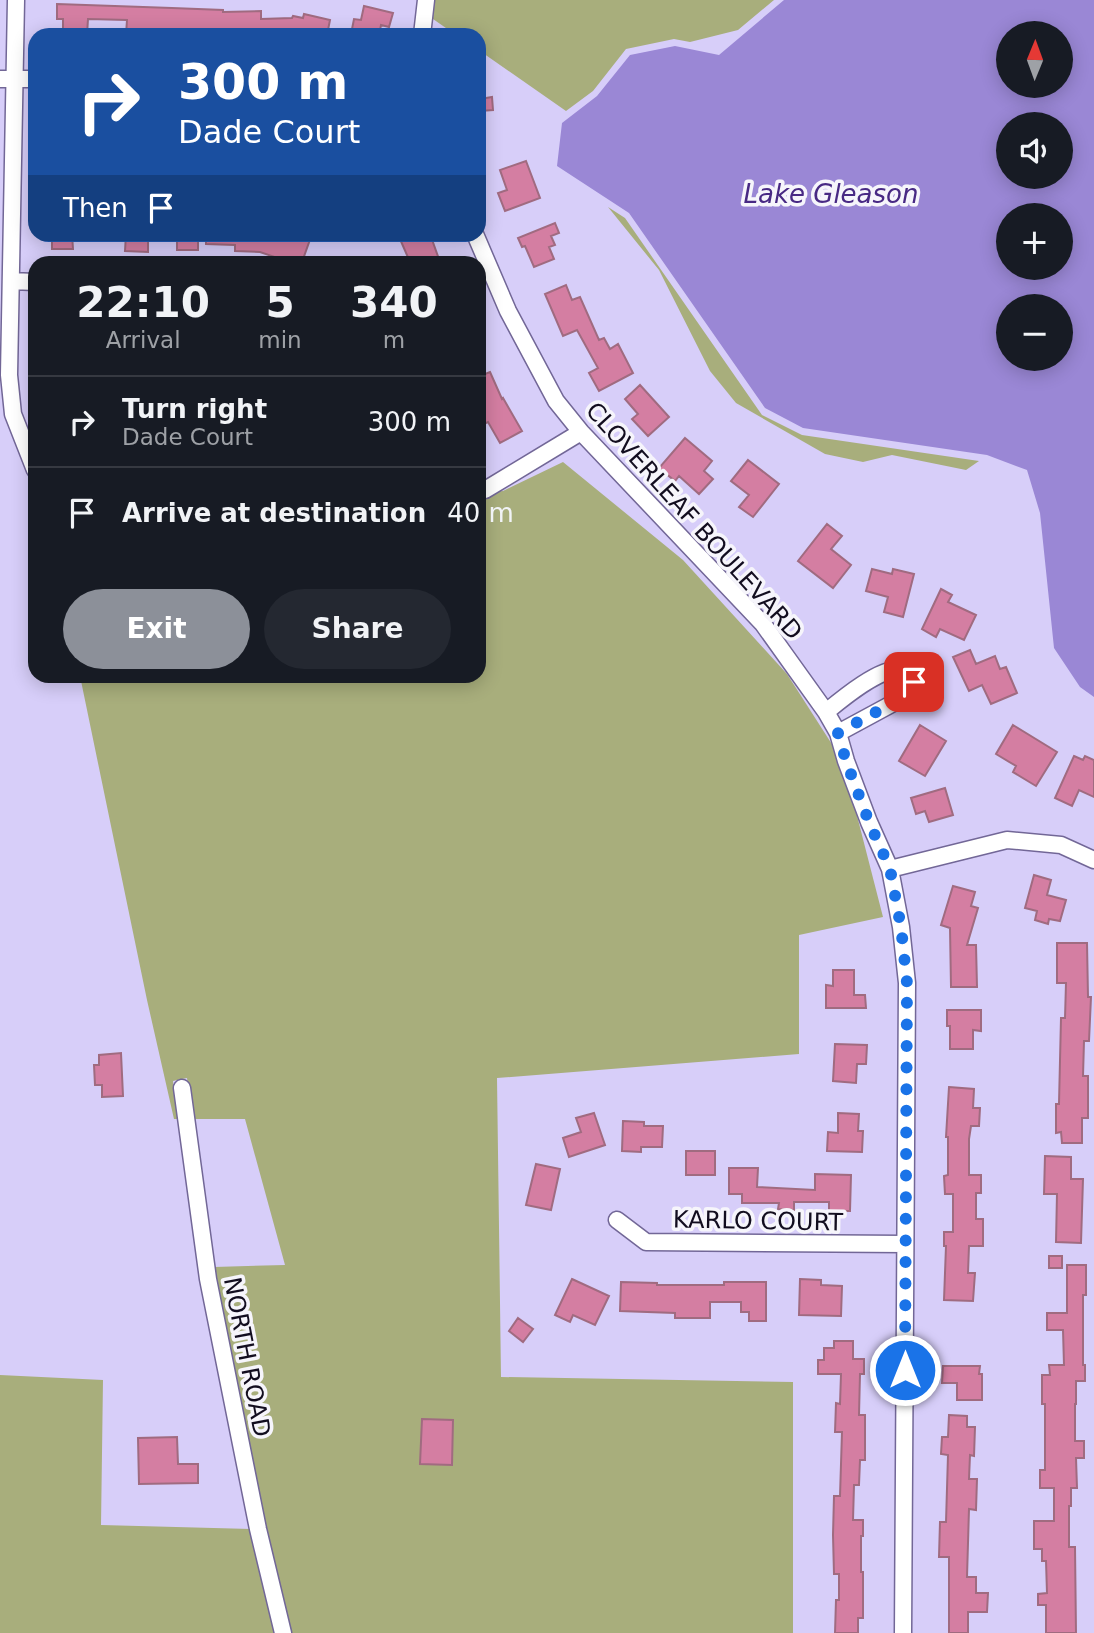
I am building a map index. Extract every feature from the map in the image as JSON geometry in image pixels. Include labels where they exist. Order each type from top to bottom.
[{"type":"street","points":[[16,0],[7,79],[11,281],[9,375],[13,414],[28,452]]},
{"type":"street","points":[[423,28],[426,0]]},
{"type":"street","points":[[7,79],[28,79]]},
{"type":"street","name":"CLOVERLEAF BOULEVARD","points":[[486,260],[508,311],[556,401],[581,432],[763,624],[826,712],[838,733],[860,798],[890,869],[901,927],[907,983],[903,1633]]},
{"type":"street","points":[[11,281],[28,282]]},
{"type":"street","points":[[486,489],[581,432]]},
{"type":"street","points":[[826,712],[844,696],[882,673],[904,669],[912,673],[912,692],[838,733]]},
{"type":"street","points":[[890,869],[1007,840],[1061,845],[1094,860]]},
{"type":"street","name":"NORTH ROAD","points":[[182,1088],[208,1279],[258,1529],[283,1633]]},
{"type":"street","name":"KARLO COURT","points":[[617,1220],[646,1242],[905,1244]]},
{"type":"green space","points":[[434,0],[774,0],[738,30],[690,42],[674,39],[626,49],[593,91],[566,111],[486,55],[486,28],[446,28],[433,19]]},
{"type":"green space","points":[[608,207],[625,218],[762,415],[802,435],[979,461],[966,470],[892,455],[863,462],[825,454],[736,403],[710,371],[659,270]]},
{"type":"green space","points":[[563,462],[683,560],[787,674],[835,749],[854,804],[883,917],[799,935],[799,1054],[497,1078],[501,1377],[793,1382],[793,1633],[291,1633],[265,1527],[214,1267],[285,1265],[245,1119],[193,1119],[187,1078],[173,1081],[178,1119],[174,1119],[81,683],[486,683],[486,497]]},
{"type":"green space","points":[[0,1375],[103,1380],[101,1525],[251,1529],[275,1633],[0,1633]]},
{"type":"water","name":"Lake Gleason","points":[[784,0],[1094,0],[1094,697],[1080,687],[1054,648],[1040,513],[1027,470],[987,455],[803,428],[765,408],[629,213],[557,166],[562,123],[597,96],[630,55],[675,46],[719,55]]},
{"type":"building","points":[[57,4],[223,12],[261,11],[261,19],[293,16],[303,18],[304,14],[330,20],[328,28],[126,28],[127,20],[88,19],[87,28],[63,28],[63,19],[57,19]]},
{"type":"building","points":[[364,6],[393,13],[389,27],[381,25],[380,28],[352,28],[354,19],[361,20]]},
{"type":"building","points":[[492,97],[493,110],[486,111],[486,98]]},
{"type":"building","points":[[526,161],[540,198],[505,211],[498,193],[507,190],[500,170]]},
{"type":"building","points":[[555,223],[559,233],[551,236],[555,245],[549,247],[554,259],[534,267],[525,246],[522,247],[518,238]]},
{"type":"building","points":[[52,242],[73,242],[73,249],[52,249]]},
{"type":"building","points":[[126,242],[148,242],[148,252],[125,251]]},
{"type":"building","points":[[177,242],[198,242],[198,250],[177,250]]},
{"type":"building","points":[[309,242],[304,256],[272,256],[260,252],[235,251],[235,245],[206,244]]},
{"type":"building","points":[[401,242],[433,242],[438,256],[407,256]]},
{"type":"building","points":[[566,285],[572,300],[580,297],[599,340],[604,338],[610,349],[618,344],[633,373],[599,391],[589,373],[598,368],[577,330],[563,336],[545,294]]},
{"type":"building","points":[[490,372],[502,399],[522,431],[500,443],[488,422],[486,423],[486,374]]},
{"type":"building","points":[[640,385],[669,417],[648,436],[632,419],[638,414],[625,399]]},
{"type":"building","points":[[685,438],[712,461],[704,471],[713,479],[699,494],[679,476],[675,481],[659,468]]},
{"type":"building","points":[[748,460],[779,484],[753,517],[739,507],[749,495],[731,481]]},
{"type":"building","points":[[827,524],[842,536],[831,549],[851,565],[833,588],[798,561]]},
{"type":"building","points":[[872,569],[892,574],[893,569],[914,574],[903,617],[884,612],[888,597],[866,591]]},
{"type":"building","points":[[941,589],[952,595],[948,602],[976,615],[964,640],[940,629],[936,637],[922,629]]},
{"type":"building","points":[[970,650],[976,664],[995,656],[1000,669],[1006,667],[1017,693],[991,704],[982,685],[969,691],[953,657]]},
{"type":"building","points":[[920,725],[946,741],[925,776],[899,761]]},
{"type":"building","points":[[1013,725],[1057,752],[1036,786],[1013,772],[1016,766],[996,754]]},
{"type":"building","points":[[1074,756],[1083,760],[1085,756],[1094,760],[1094,797],[1079,790],[1072,806],[1055,798]]},
{"type":"building","points":[[945,788],[953,815],[929,822],[925,811],[916,814],[911,798]]},
{"type":"building","points":[[1034,875],[1051,880],[1047,895],[1066,900],[1060,921],[1049,919],[1048,924],[1035,920],[1037,911],[1025,908]]},
{"type":"building","points":[[953,886],[975,892],[971,906],[978,908],[967,945],[976,945],[977,987],[951,987],[950,928],[941,925]]},
{"type":"building","points":[[1057,943],[1087,943],[1088,997],[1091,997],[1089,1041],[1084,1041],[1083,1076],[1088,1076],[1088,1118],[1082,1118],[1082,1143],[1062,1143],[1061,1132],[1056,1133],[1061,1018],[1065,1018],[1066,983],[1057,983]]},
{"type":"building","points":[[833,970],[854,970],[854,995],[865,995],[866,1008],[826,1008],[826,985],[833,986]]},
{"type":"building","points":[[947,1010],[981,1010],[981,1031],[973,1030],[973,1049],[950,1049]]},
{"type":"building","points":[[835,1044],[867,1045],[866,1064],[857,1064],[856,1083],[833,1081]]},
{"type":"building","points":[[121,1053],[123,1096],[102,1097],[102,1085],[95,1085],[94,1065],[99,1065],[99,1055]]},
{"type":"building","points":[[949,1087],[974,1089],[973,1108],[980,1108],[979,1126],[971,1126],[969,1139],[969,1175],[981,1175],[981,1193],[976,1193],[976,1219],[983,1219],[983,1246],[969,1246],[968,1273],[975,1273],[973,1301],[944,1300],[944,1232],[953,1232],[953,1194],[945,1194],[944,1176],[948,1175],[946,1137]]},
{"type":"building","points":[[594,1113],[605,1145],[569,1157],[563,1138],[581,1132],[576,1118]]},
{"type":"building","points":[[838,1113],[859,1114],[858,1131],[863,1131],[862,1152],[827,1151],[828,1132],[838,1133]]},
{"type":"building","points":[[623,1121],[644,1122],[644,1126],[663,1126],[662,1147],[641,1147],[641,1152],[622,1151]]},
{"type":"building","points":[[686,1151],[715,1151],[715,1175],[686,1175]]},
{"type":"building","points":[[1045,1156],[1071,1157],[1071,1179],[1083,1179],[1081,1243],[1056,1242],[1057,1194],[1044,1194]]},
{"type":"building","points":[[536,1164],[560,1169],[551,1210],[526,1205]]},
{"type":"building","points":[[729,1168],[758,1168],[757,1187],[815,1190],[815,1174],[851,1175],[850,1211],[829,1211],[829,1202],[794,1202],[794,1210],[778,1209],[779,1203],[742,1203],[742,1194],[729,1194]]},
{"type":"building","points":[[1049,1256],[1062,1256],[1062,1268],[1049,1268]]},
{"type":"building","points":[[1067,1265],[1086,1265],[1086,1295],[1083,1295],[1085,1381],[1076,1381],[1075,1404],[1075,1441],[1084,1441],[1084,1458],[1076,1458],[1077,1488],[1071,1488],[1069,1506],[1069,1547],[1075,1547],[1076,1633],[1046,1633],[1046,1605],[1038,1605],[1038,1594],[1047,1593],[1046,1561],[1042,1561],[1042,1549],[1034,1549],[1034,1521],[1054,1521],[1054,1488],[1040,1488],[1040,1470],[1045,1470],[1042,1375],[1050,1375],[1049,1365],[1064,1365],[1063,1330],[1047,1330],[1047,1313],[1067,1313]]},
{"type":"building","points":[[572,1279],[609,1296],[595,1325],[573,1315],[570,1322],[555,1315]]},
{"type":"building","points":[[800,1279],[821,1280],[821,1285],[842,1286],[841,1316],[799,1315]]},
{"type":"building","points":[[621,1282],[724,1285],[724,1282],[766,1282],[766,1321],[749,1321],[749,1312],[741,1312],[741,1302],[710,1302],[710,1318],[675,1318],[675,1313],[620,1311]]},
{"type":"building","points":[[518,1318],[533,1329],[523,1342],[509,1331]]},
{"type":"building","points":[[834,1341],[853,1341],[853,1359],[864,1359],[864,1374],[860,1374],[859,1415],[865,1415],[865,1460],[860,1460],[859,1485],[854,1485],[853,1520],[863,1520],[863,1618],[858,1618],[858,1633],[835,1633],[839,1574],[834,1574],[834,1496],[840,1496],[842,1432],[835,1432],[841,1374],[818,1374],[818,1360],[824,1360],[824,1348],[834,1348]]},
{"type":"building","points":[[943,1366],[980,1366],[982,1400],[957,1400],[957,1383],[942,1383]]},
{"type":"building","points":[[949,1415],[967,1416],[967,1427],[975,1427],[974,1456],[970,1455],[969,1479],[977,1479],[976,1510],[969,1509],[967,1577],[976,1577],[976,1593],[988,1593],[987,1612],[968,1612],[968,1633],[949,1633],[949,1557],[939,1557],[940,1522],[946,1522],[948,1455],[941,1454],[942,1437],[948,1437]]},
{"type":"building","points":[[422,1419],[453,1420],[452,1465],[420,1464]]},
{"type":"building","points":[[177,1437],[178,1464],[198,1464],[198,1483],[139,1484],[138,1438]]},
{"type":"route","points":[[905,1370],[907,983],[901,927],[890,869],[869,822],[838,733],[912,692],[914,682]]}]
